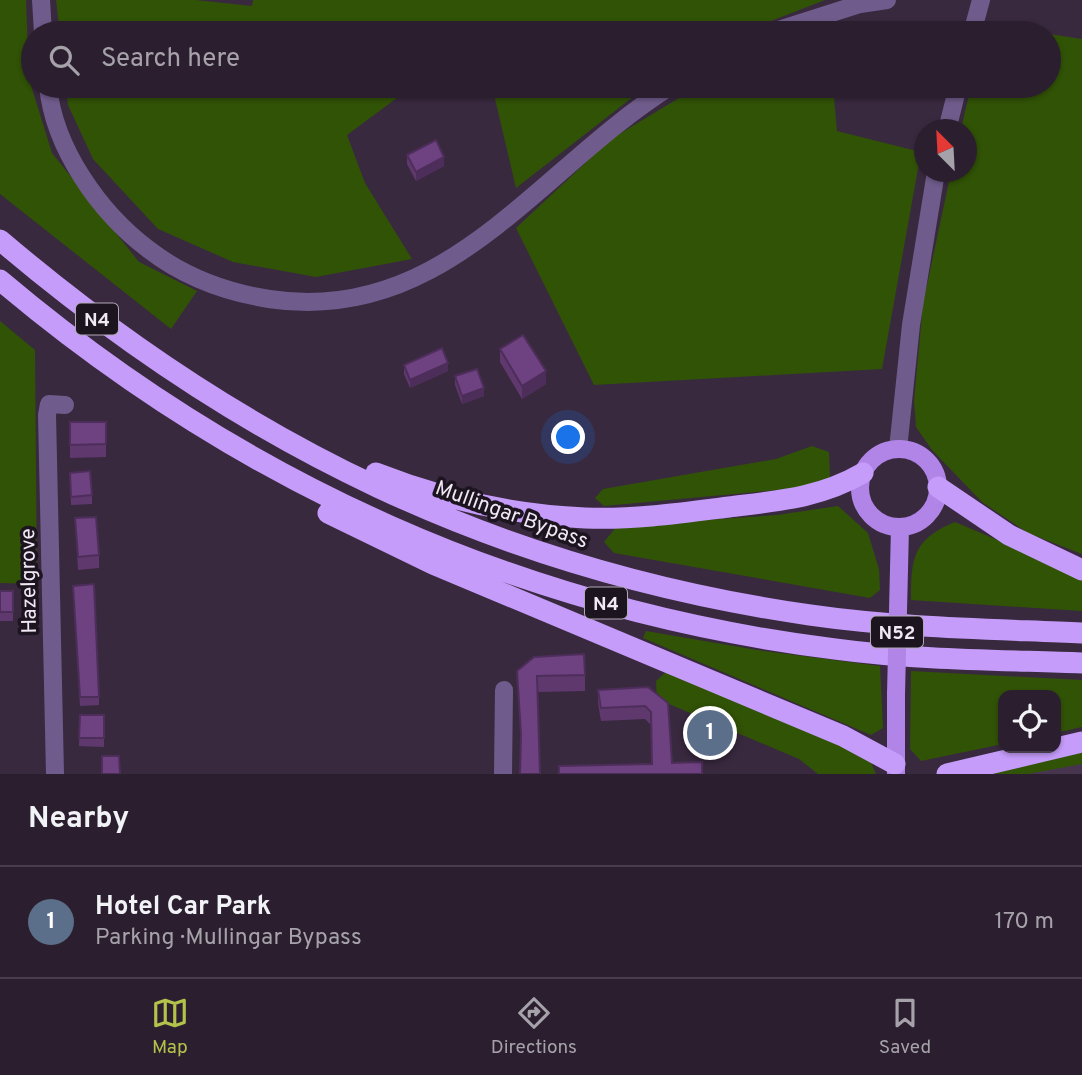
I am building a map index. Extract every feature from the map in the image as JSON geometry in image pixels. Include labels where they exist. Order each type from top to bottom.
[{"type":"highway","name":"Mullingar Bypass","points":[[0,240],[67,297],[200,391],[323,462],[420,507],[513,543],[602,572],[701,596],[812,616],[930,626],[1082,633]]},
{"type":"highway","name":"N4","points":[[0,280],[63,332],[168,407],[327,498],[469,559],[562,592],[665,620],[836,650],[1082,663]]},
{"type":"highway","name":"N4","points":[[200,391],[397,481],[495,507],[536,513],[586,518],[650,516],[765,503],[816,495],[863,473]]},
{"type":"highway","name":"N4","points":[[168,407],[183,429],[360,530],[521,602],[843,736],[896,769]]},
{"type":"highway","points":[[938,487],[977,516],[1009,535],[1082,570]]},
{"type":"highway","points":[[947,774],[1082,743]]},
{"type":"main road","points":[[898,449],[923,456],[931,465],[938,487],[931,510],[923,519],[901,527],[876,520],[862,499],[863,473],[878,455],[898,449]]},
{"type":"main road","name":"N52","points":[[896,769],[901,527]]},
{"type":"street","points":[[41,0],[42,21]]},
{"type":"street","points":[[807,21],[860,4],[887,0]]},
{"type":"street","points":[[975,21],[981,0]]},
{"type":"street","points":[[51,98],[65,145],[94,195],[134,239],[158,257],[209,285],[238,294],[297,303],[358,297],[415,279],[471,247],[631,110],[651,98]]},
{"type":"street","points":[[950,119],[955,98]]},
{"type":"street","points":[[898,449],[913,311],[934,182]]},
{"type":"street","name":"Hazelgrove","points":[[55,774],[47,415],[50,404],[65,405]]},
{"type":"street","points":[[503,690],[503,774]]},
{"type":"shaded area","points":[[1082,760],[1082,774],[986,774]]},
{"type":"green space","points":[[0,0],[26,0],[27,21],[21,21],[21,98],[35,98],[52,153],[139,262],[197,291],[171,329],[0,194]]},
{"type":"green space","points":[[56,0],[196,0],[252,6],[253,0],[825,0],[771,21],[59,21]]},
{"type":"green space","points":[[1061,36],[1082,39],[1082,554],[1028,533],[982,502],[932,450],[916,427],[914,401],[923,304],[949,182],[977,182],[977,119],[963,119],[968,98],[1061,98]]},
{"type":"green space","points":[[67,98],[397,98],[347,135],[365,183],[412,259],[316,277],[233,262],[158,229],[93,159]]},
{"type":"green space","points":[[495,98],[632,98],[516,188]]},
{"type":"green space","points":[[679,98],[834,98],[837,131],[914,150],[916,182],[882,369],[594,385],[516,228],[611,139]]},
{"type":"green space","points":[[0,321],[35,350],[37,584],[0,583]]},
{"type":"green space","points":[[812,446],[829,452],[830,478],[811,487],[604,506],[595,498],[603,489],[776,459]]},
{"type":"green space","points":[[838,506],[868,533],[879,569],[880,590],[870,598],[614,553],[604,542],[617,526],[777,515]]},
{"type":"green space","points":[[955,522],[1082,576],[1082,611],[911,600],[912,572],[917,552],[930,535]]},
{"type":"green space","points":[[646,631],[757,650],[880,666],[883,728],[871,735],[643,638]]},
{"type":"green space","points":[[911,671],[1082,680],[1082,727],[1061,732],[1061,690],[998,690],[998,745],[921,761],[910,749]]},
{"type":"green space","points":[[666,672],[868,756],[876,774],[818,774],[799,759],[657,699],[656,681]]},
{"type":"green space","points":[[1082,749],[1082,764],[1028,774],[968,774]]},
{"type":"building","points":[[436,140],[444,157],[416,172],[407,155]]},
{"type":"building","points":[[523,335],[546,371],[522,386],[500,349]]},
{"type":"building","points":[[442,348],[448,363],[410,380],[404,365]]},
{"type":"building","points":[[477,369],[484,388],[462,396],[455,376]]},
{"type":"building","points":[[70,422],[106,422],[106,444],[70,445]]},
{"type":"building","points":[[90,471],[92,495],[71,497],[70,473]]},
{"type":"building","points":[[96,517],[99,555],[78,557],[75,518]]},
{"type":"building","points":[[94,584],[99,697],[80,697],[73,586]]},
{"type":"building","points":[[0,591],[13,591],[13,612],[0,612]]},
{"type":"building","points":[[584,654],[585,675],[537,676],[540,774],[520,774],[521,734],[517,671],[534,657]]},
{"type":"building","points":[[648,687],[668,703],[672,763],[702,762],[702,774],[559,774],[559,766],[652,764],[651,712],[645,706],[601,708],[598,690]]},
{"type":"building","points":[[80,715],[104,715],[104,738],[79,738]]},
{"type":"building","points":[[102,756],[119,756],[120,774],[102,774]]},
{"type":"place","name":"Hotel Car Park","points":[[710,733]]}]
